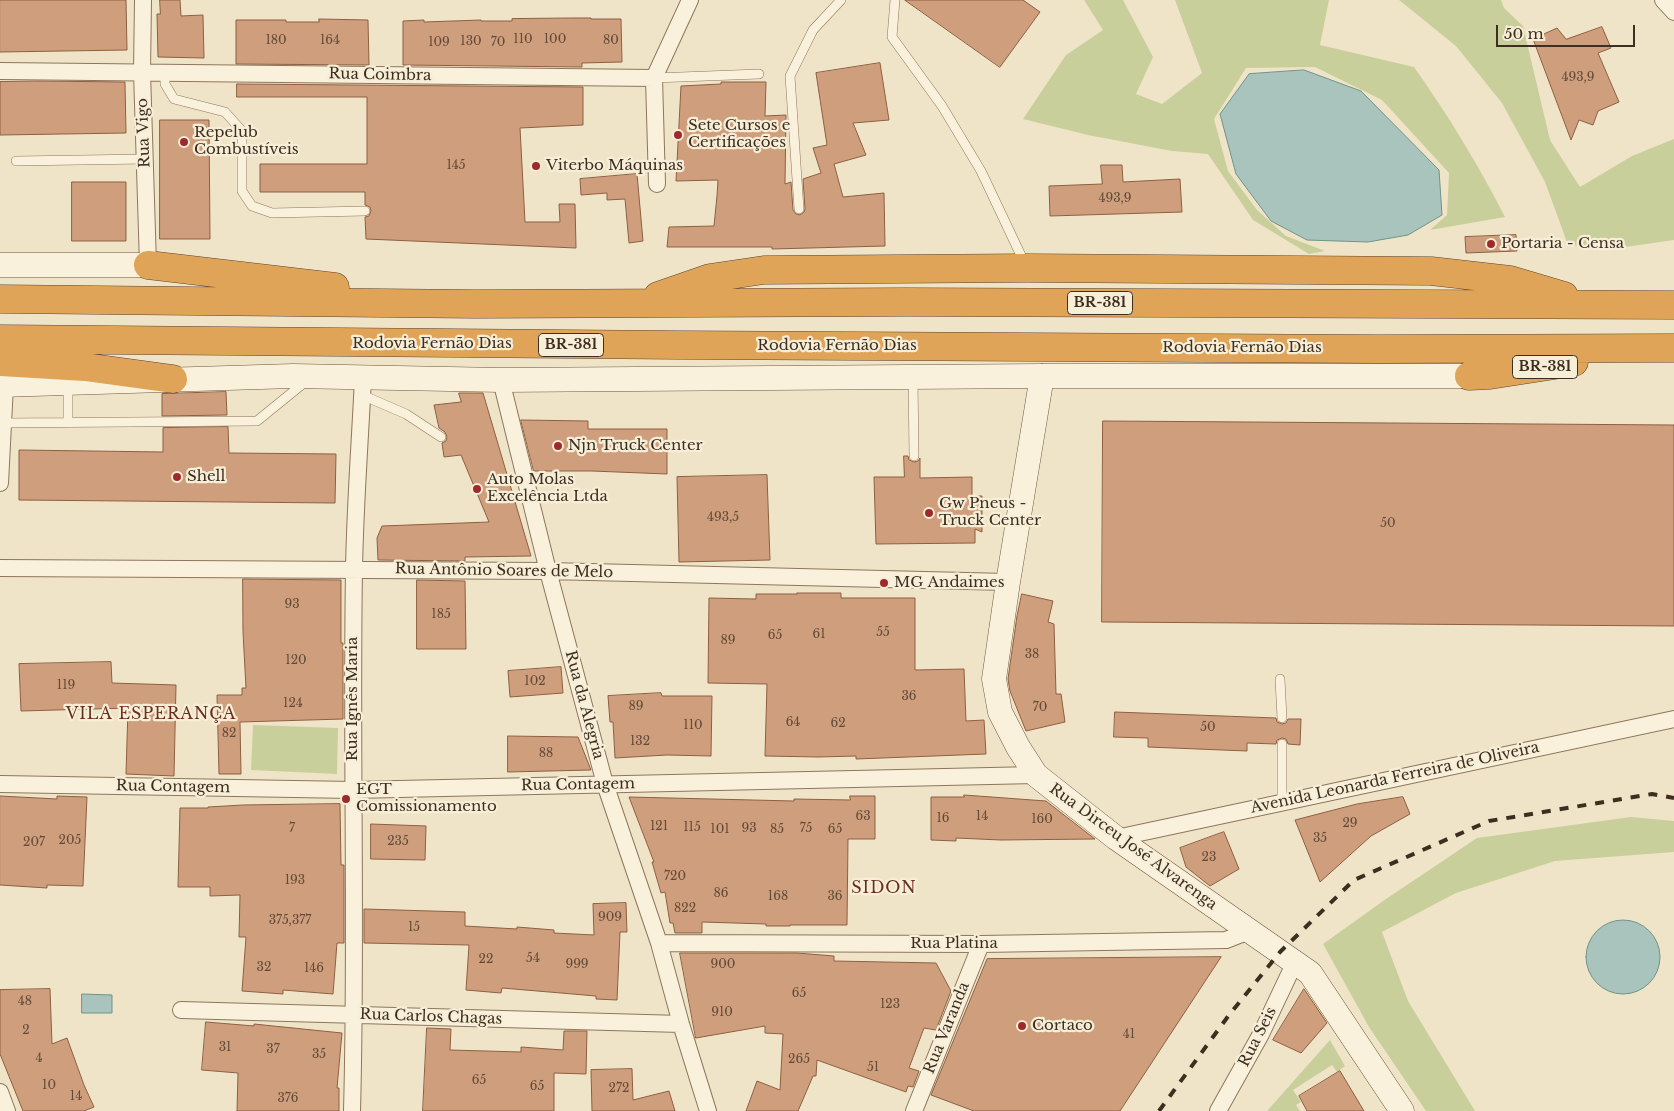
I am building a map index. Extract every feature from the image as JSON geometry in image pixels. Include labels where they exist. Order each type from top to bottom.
[{"type":"highway","name":"BR-381","points":[[148,265],[476,304]]},
{"type":"highway","points":[[636,303],[710,278],[764,270],[1027,268],[1431,271],[1510,280],[1597,305]]},
{"type":"highway","name":"BR-381","points":[[0,299],[476,304],[916,302],[1668,304]]},
{"type":"highway","name":"Rodovia Fernão Dias","points":[[0,339],[510,344],[1669,349]]},
{"type":"highway","name":"BR-381","points":[[1469,376],[1567,364],[1609,354],[1620,349]]},
{"type":"highway","points":[[2,377],[84,367],[172,379]]},
{"type":"main road","name":"BR-381","points":[[0,265],[148,265]]},
{"type":"main road","name":"Rodovia Fernão Dias","points":[[2,377],[68,382],[311,377],[362,386],[501,380],[1042,376],[1469,376]]},
{"type":"main road","name":"Rua Dirceu José Alvarenga","points":[[1042,376],[994,679],[1000,712],[1018,747],[1036,775],[1116,838],[1310,973],[1402,1111]]},
{"type":"street","name":"Rua Vigo","points":[[143,0],[142,72],[148,265]]},
{"type":"street","points":[[657,184],[654,78],[690,0]]},
{"type":"street","points":[[1663,0],[1674,12]]},
{"type":"street","name":"Rua Coimbra","points":[[0,71],[654,78]]},
{"type":"street","points":[[0,482],[3,423],[2,377]]},
{"type":"street","name":"Rua da Alegria","points":[[501,380],[548,571],[605,784],[659,942],[681,1024],[708,1111]]},
{"type":"street","name":"Rua Ignês Maria","points":[[352,1111],[355,1015],[354,569],[362,386]]},
{"type":"street","name":"Rua Antônio Soares de Melo","points":[[0,568],[548,571],[1008,582]]},
{"type":"street","name":"Avenida Leonarda Ferreira de Oliveira","points":[[1116,838],[1674,719]]},
{"type":"street","name":"Rua Contagem","points":[[0,784],[353,790],[1036,775]]},
{"type":"street","name":"Rua Platina","points":[[659,942],[981,944],[1226,940],[1249,931]]},
{"type":"street","name":"Rua Varanda","points":[[914,1111],[981,944]]},
{"type":"street","name":"Rua Seis","points":[[1218,1111],[1261,1034],[1295,962]]},
{"type":"street","name":"Rua Carlos Chagas","points":[[181,1010],[681,1024]]},
{"type":"street","points":[[0,1092],[7,1111]]},
{"type":"lane","points":[[799,209],[790,76],[812,30],[841,0]]},
{"type":"lane","points":[[896,0],[892,37],[942,106],[980,171],[1027,268]]},
{"type":"lane","points":[[165,72],[165,84],[174,99],[225,112],[242,131],[242,192],[252,206],[272,213],[366,211]]},
{"type":"lane","name":"Rua Coimbra","points":[[654,78],[759,74]]},
{"type":"lane","points":[[16,161],[144,159]]},
{"type":"lane","points":[[3,423],[256,421],[311,377]]},
{"type":"lane","points":[[913,377],[914,456]]},
{"type":"lane","points":[[68,382],[68,422]]},
{"type":"lane","points":[[362,386],[441,437]]},
{"type":"lane","points":[[1280,679],[1282,718]]},
{"type":"lane","points":[[1282,744],[1282,802]]},
{"type":"green space","points":[[1084,0],[1123,0],[1153,57],[1136,94],[1162,104],[1202,73],[1175,0],[1329,0],[1320,45],[1414,67],[1462,140],[1505,217],[1430,230],[1447,215],[1449,173],[1382,100],[1315,67],[1246,68],[1214,119],[1228,171],[1257,210],[1286,236],[1325,251],[1309,254],[1253,220],[1208,154],[1172,151],[1088,135],[1023,119],[1066,55],[1103,30]]},
{"type":"green space","points":[[1399,0],[1501,0],[1504,8],[1523,26],[1550,140],[1580,187],[1632,156],[1674,139],[1674,240],[1618,248],[1568,245],[1545,182],[1502,103],[1456,46]]},
{"type":"green space","points":[[253,725],[338,728],[337,774],[251,770]]},
{"type":"green space","points":[[1631,817],[1674,821],[1674,852],[1555,861],[1456,893],[1382,932],[1408,1001],[1475,1111],[1426,1111],[1369,1027],[1323,944],[1477,838]]},
{"type":"green space","points":[[1330,1040],[1345,1066],[1337,1072],[1332,1065],[1293,1090],[1301,1102],[1296,1105],[1300,1111],[1267,1111]]},
{"type":"water","points":[[1304,70],[1361,91],[1439,170],[1442,215],[1408,235],[1368,242],[1307,240],[1271,221],[1236,174],[1220,114],[1249,74]]},
{"type":"water","points":[[1623,920],[1637,923],[1649,931],[1657,943],[1660,957],[1657,971],[1649,983],[1637,991],[1623,994],[1609,991],[1597,983],[1589,971],[1586,957],[1589,943],[1597,931],[1609,923]]},
{"type":"water","points":[[82,994],[112,995],[112,1013],[82,1013]]},
{"type":"building","points":[[0,0],[126,0],[127,50],[0,52]]},
{"type":"building","points":[[160,0],[180,0],[181,16],[203,15],[204,58],[158,57],[157,14],[160,14]]},
{"type":"building","points":[[905,0],[1023,0],[1040,12],[1000,67]]},
{"type":"building","points":[[319,19],[368,20],[369,65],[236,64],[236,20],[319,22]]},
{"type":"building","points":[[512,19],[621,19],[622,62],[582,63],[582,67],[403,65],[403,21],[512,21]]},
{"type":"building","points":[[1602,27],[1611,48],[1598,53],[1619,102],[1598,111],[1593,125],[1579,120],[1571,140],[1533,39],[1557,28],[1566,39]]},
{"type":"building","points":[[880,63],[889,120],[853,123],[866,155],[834,164],[843,197],[884,193],[885,246],[772,249],[772,247],[667,247],[669,227],[714,226],[717,196],[718,180],[676,181],[681,86],[721,84],[721,82],[766,82],[765,116],[786,115],[785,184],[791,182],[793,210],[796,214],[800,215],[805,209],[803,179],[821,173],[813,148],[827,145],[816,73]]},
{"type":"building","points":[[0,82],[125,82],[126,133],[0,135]]},
{"type":"building","points":[[237,84],[583,87],[583,125],[520,128],[525,222],[560,222],[559,204],[575,204],[576,248],[366,239],[365,217],[369,216],[371,211],[370,207],[365,205],[365,192],[260,192],[260,164],[367,164],[367,97],[237,97]]},
{"type":"building","points":[[160,120],[209,120],[210,239],[160,239]]},
{"type":"building","points":[[1101,165],[1122,165],[1123,182],[1180,179],[1182,212],[1050,216],[1049,186],[1102,184]]},
{"type":"building","points":[[637,174],[643,241],[629,243],[625,199],[607,200],[607,193],[581,195],[580,179]]},
{"type":"building","points":[[72,182],[126,182],[126,241],[72,241]]},
{"type":"building","name":"Portaria - Censa","points":[[1516,235],[1517,251],[1466,253],[1465,237]]},
{"type":"building","points":[[226,392],[227,415],[162,416],[162,394]]},
{"type":"building","points":[[459,393],[483,393],[531,556],[465,557],[465,561],[378,560],[377,538],[382,526],[489,522],[461,455],[444,457],[442,443],[446,441],[447,437],[445,432],[439,428],[434,405],[461,402]]},
{"type":"building","points":[[521,420],[588,421],[588,429],[667,429],[667,474],[534,471]]},
{"type":"building","points":[[1103,421],[1674,425],[1674,626],[1102,622]]},
{"type":"building","name":"Shell","points":[[228,427],[229,453],[336,454],[335,503],[19,500],[19,450],[163,452],[163,428]]},
{"type":"building","name":"Gw Pneus - Truck Center","points":[[904,456],[908,456],[909,460],[914,462],[920,458],[920,478],[972,477],[972,496],[982,496],[982,532],[975,529],[975,543],[876,544],[874,477],[904,477]]},
{"type":"building","points":[[767,475],[770,560],[679,562],[677,477]]},
{"type":"building","points":[[243,579],[341,580],[343,719],[240,722],[241,774],[219,774],[217,695],[242,695],[242,688],[246,688]]},
{"type":"building","points":[[417,580],[465,581],[466,649],[417,649]]},
{"type":"building","points":[[841,593],[841,598],[915,598],[915,670],[964,669],[966,721],[984,720],[986,754],[856,759],[856,756],[765,756],[767,684],[708,683],[709,598],[756,599],[756,594]]},
{"type":"building","points":[[1022,594],[1053,601],[1048,622],[1054,624],[1056,694],[1061,694],[1065,722],[1026,731],[1010,691],[1008,679]]},
{"type":"building","points":[[111,662],[112,683],[176,685],[174,776],[126,774],[128,708],[21,711],[19,664]]},
{"type":"building","points":[[561,667],[563,693],[510,697],[508,671]]},
{"type":"building","points":[[661,693],[662,696],[712,696],[711,756],[667,755],[615,758],[613,722],[610,722],[608,696]]},
{"type":"building","points":[[1115,712],[1276,718],[1277,722],[1282,724],[1286,723],[1288,719],[1301,719],[1300,745],[1288,744],[1286,739],[1282,738],[1277,740],[1276,744],[1247,743],[1247,751],[1148,747],[1148,738],[1114,737]]},
{"type":"building","points":[[508,736],[578,737],[591,770],[508,772]]},
{"type":"building","points":[[964,795],[1046,801],[1095,839],[1001,840],[956,838],[956,841],[931,840],[931,797],[964,797]]},
{"type":"building","points":[[0,796],[57,799],[57,796],[87,797],[83,886],[47,885],[47,888],[0,885]]},
{"type":"building","points":[[850,796],[875,796],[875,839],[848,839],[847,925],[766,926],[766,924],[702,922],[702,933],[675,933],[673,923],[670,923],[665,892],[661,893],[652,862],[654,862],[629,797],[794,801],[794,799],[850,800]]},
{"type":"building","points":[[1403,797],[1410,814],[1371,836],[1320,882],[1295,820],[1357,804]]},
{"type":"building","points":[[340,804],[341,865],[344,865],[344,943],[337,943],[333,994],[283,990],[283,994],[242,991],[246,937],[239,937],[240,895],[210,896],[210,887],[178,887],[180,808]]},
{"type":"building","points":[[371,824],[426,826],[425,860],[371,859]]},
{"type":"building","points":[[1224,832],[1239,869],[1210,886],[1186,867],[1180,848]]},
{"type":"building","points":[[626,903],[627,932],[620,932],[617,1000],[596,999],[596,996],[502,988],[501,993],[466,990],[469,945],[364,943],[364,909],[465,912],[465,926],[517,929],[517,927],[554,930],[554,933],[594,935],[593,904]]},
{"type":"building","points":[[680,953],[797,953],[834,956],[834,961],[936,963],[951,991],[936,1030],[924,1028],[909,1068],[919,1071],[913,1087],[908,1086],[906,1092],[817,1060],[816,1076],[813,1076],[798,1111],[746,1111],[757,1081],[780,1090],[783,1034],[765,1033],[765,1026],[696,1038]]},
{"type":"building","points":[[1221,957],[1120,1111],[974,1111],[931,1095],[987,959]]},
{"type":"building","points":[[50,989],[52,1044],[67,1038],[94,1107],[84,1111],[23,1111],[0,1054],[0,990]]},
{"type":"building","points":[[1304,989],[1327,1023],[1301,1053],[1273,1040]]},
{"type":"building","points":[[206,1022],[254,1026],[254,1024],[342,1033],[337,1088],[339,1088],[339,1111],[237,1111],[238,1073],[202,1070]]},
{"type":"building","points":[[427,1028],[451,1029],[450,1050],[521,1052],[521,1047],[563,1050],[564,1031],[587,1031],[586,1074],[554,1073],[554,1111],[423,1111]]},
{"type":"building","points":[[632,1069],[633,1100],[669,1091],[675,1111],[592,1111],[591,1070]]},
{"type":"building","points":[[1340,1071],[1364,1111],[1307,1111],[1299,1096]]},
{"type":"railway","points":[[1159,1111],[1229,1015],[1280,952],[1354,880],[1489,821],[1652,794],[1674,798]]},
{"type":"place","name":"Sete Cursos e Certificações","points":[[678,135]]},
{"type":"place","name":"Repelub Combustíveis","points":[[184,142]]},
{"type":"place","name":"Viterbo Máquinas","points":[[536,166]]},
{"type":"place","name":"Portaria - Censa","points":[[1491,244]]},
{"type":"place","name":"Njn Truck Center","points":[[558,446]]},
{"type":"place","name":"Shell","points":[[177,477]]},
{"type":"place","name":"Auto Molas Excelência Ltda","points":[[477,489]]},
{"type":"place","name":"Gw Pneus - Truck Center","points":[[929,513]]},
{"type":"place","name":"MG Andaimes","points":[[884,583]]},
{"type":"place","name":"EGT Comissionamento","points":[[346,799]]},
{"type":"place","name":"Cortaco","points":[[1022,1026]]},
{"type":"district","name":"VILA ESPERANÇA","points":[[151,714]]},
{"type":"district","name":"SIDON","points":[[884,888]]}]
